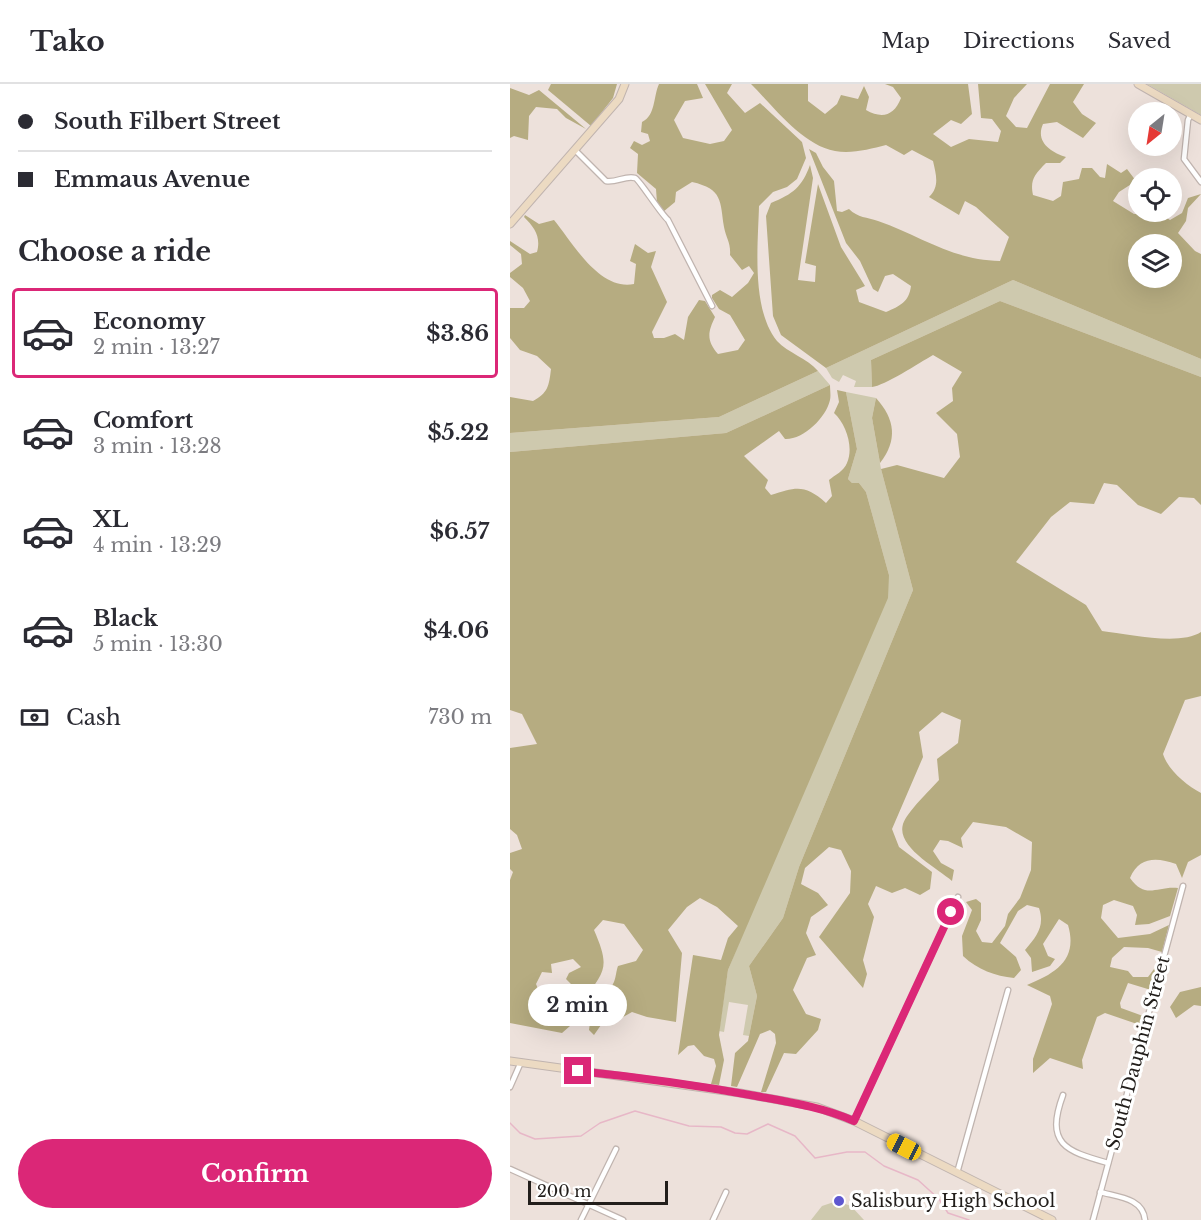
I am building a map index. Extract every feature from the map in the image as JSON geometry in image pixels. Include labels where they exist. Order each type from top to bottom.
[{"type":"main road","points":[[510,224],[620,99],[625,84]]},
{"type":"main road","points":[[1138,84],[1201,120]]},
{"type":"main road","points":[[510,1061],[740,1093],[817,1107],[854,1121],[1052,1220]]},
{"type":"street","points":[[1191,114],[1188,120],[1184,159],[1201,182]]},
{"type":"street","points":[[575,150],[606,181],[631,177],[640,180],[657,210],[668,220],[712,306]]},
{"type":"street","name":"South Dauphin Street","points":[[1093,1220],[1183,886]]},
{"type":"street","points":[[854,1121],[958,897]]},
{"type":"street","points":[[957,1173],[1008,990]]},
{"type":"street","points":[[510,1087],[521,1062]]},
{"type":"street","points":[[1063,1095],[1055,1124],[1065,1147],[1072,1153],[1108,1163]]},
{"type":"street","points":[[581,1220],[616,1149]]},
{"type":"street","points":[[510,1169],[622,1220]]},
{"type":"street","points":[[713,1220],[726,1192]]},
{"type":"street","points":[[1100,1192],[1137,1203],[1143,1211],[1145,1220]]},
{"type":"shaded area","points":[[551,84],[617,84],[613,98],[591,126],[548,90]]},
{"type":"shaded area","points":[[659,84],[697,84],[703,98],[685,101],[674,120],[683,138],[710,144],[724,141],[732,130],[705,84],[732,84],[727,93],[745,113],[760,103],[802,142],[806,158],[797,179],[787,187],[773,192],[759,206],[758,276],[763,312],[777,341],[818,371],[719,417],[510,433],[510,397],[533,401],[538,398],[547,388],[551,369],[537,356],[520,350],[510,338],[510,308],[524,308],[530,301],[523,288],[510,277],[510,273],[522,264],[521,254],[510,245],[510,241],[530,254],[537,252],[538,247],[536,233],[524,217],[525,215],[539,224],[554,220],[578,252],[598,273],[621,284],[634,284],[636,264],[630,261],[635,244],[648,253],[656,251],[651,267],[667,302],[652,332],[654,338],[664,338],[675,334],[684,340],[688,317],[699,300],[705,301],[715,317],[709,336],[718,354],[738,350],[745,340],[730,315],[719,309],[712,298],[712,295],[720,290],[732,297],[748,283],[754,273],[749,266],[742,270],[730,255],[722,210],[715,192],[692,182],[676,192],[675,202],[663,212],[657,203],[656,189],[637,173],[638,154],[630,148],[634,141],[642,145],[650,141],[648,134],[641,132],[642,122],[650,115]]},
{"type":"shaded area","points":[[751,84],[808,84],[808,101],[825,114],[837,104],[841,95],[858,99],[864,86],[869,97],[866,110],[882,115],[895,109],[901,98],[893,87],[885,84],[968,84],[972,114],[961,124],[951,120],[933,134],[951,147],[969,139],[998,142],[1001,131],[992,119],[981,118],[978,84],[1027,84],[1014,98],[1006,116],[1016,127],[1027,128],[1050,84],[1084,84],[1073,102],[1082,114],[1096,123],[1083,138],[1057,122],[1043,124],[1041,136],[1043,141],[1050,149],[1066,157],[1060,163],[1046,163],[1038,171],[1032,185],[1033,195],[1053,201],[1061,196],[1063,182],[1079,179],[1082,168],[1092,168],[1100,177],[1105,178],[1107,164],[1121,173],[1128,170],[1128,186],[1119,192],[1113,201],[1128,210],[1128,222],[1182,222],[1182,213],[1188,198],[1201,194],[1188,208],[1186,221],[1179,234],[1128,234],[1128,288],[1182,288],[1182,237],[1201,254],[1201,359],[1013,280],[826,368],[781,335],[773,316],[766,216],[771,203],[791,193],[800,184],[810,165],[813,178],[798,280],[815,282],[816,266],[805,263],[818,184],[841,247],[865,286],[856,290],[859,302],[886,312],[903,303],[911,286],[893,274],[885,276],[878,292],[873,289],[860,261],[846,243],[809,149],[816,153],[834,181],[837,211],[842,212],[849,209],[859,216],[894,227],[952,252],[983,260],[1000,261],[1009,237],[976,207],[965,201],[959,215],[929,197],[936,184],[933,161],[912,150],[904,155],[886,145],[861,151],[835,151],[811,141],[779,114]]},
{"type":"shaded area","points":[[1147,84],[1201,84],[1201,115],[1182,102]]},
{"type":"shaded area","points":[[510,88],[529,95],[539,90],[586,129],[566,118],[557,109],[536,107],[529,116],[528,140],[514,136],[510,138]]},
{"type":"shaded area","points":[[1013,280],[1201,359],[1201,377],[1000,301],[871,360],[872,387],[854,387],[856,381],[843,375],[839,382],[832,378],[826,368]]},
{"type":"shaded area","points":[[1000,301],[1201,377],[1201,505],[1194,498],[1179,497],[1161,514],[1138,505],[1117,485],[1104,483],[1094,504],[1070,502],[1051,517],[1016,562],[1086,605],[1102,631],[1167,639],[1192,636],[1201,632],[1201,696],[1185,700],[1163,754],[1169,766],[1178,776],[1201,793],[1201,855],[1188,862],[1182,878],[1176,864],[1162,860],[1149,860],[1138,866],[1130,878],[1141,889],[1152,891],[1178,888],[1170,916],[1149,924],[1135,925],[1137,915],[1133,906],[1114,900],[1103,905],[1101,918],[1118,938],[1150,934],[1169,925],[1162,952],[1148,948],[1124,947],[1112,958],[1110,967],[1128,971],[1133,977],[1148,977],[1157,965],[1151,990],[1128,983],[1120,1003],[1121,1008],[1143,1016],[1140,1025],[1105,1013],[1097,1017],[1082,1060],[1083,1069],[1050,1058],[1033,1073],[1033,1059],[1052,1004],[1050,996],[1027,985],[1056,970],[1067,956],[1070,947],[1068,925],[1059,919],[1043,944],[1048,956],[1055,959],[1050,966],[1032,972],[1031,958],[1025,950],[1039,930],[1041,914],[1039,908],[1027,905],[1018,911],[1000,943],[1016,957],[1021,970],[1014,978],[987,972],[963,956],[962,936],[972,910],[966,902],[976,899],[981,903],[981,920],[976,931],[982,942],[992,943],[1005,926],[1008,914],[1020,898],[1031,870],[1032,842],[1006,827],[973,822],[961,838],[963,848],[940,840],[933,851],[941,863],[954,870],[952,881],[911,849],[902,833],[905,819],[939,780],[937,759],[958,743],[961,720],[942,712],[919,732],[923,757],[892,829],[899,847],[932,872],[930,889],[920,895],[905,888],[892,893],[876,886],[868,904],[874,917],[863,960],[867,974],[863,988],[819,937],[850,893],[851,871],[841,850],[829,847],[805,868],[801,884],[818,893],[828,905],[811,917],[806,933],[816,955],[807,958],[793,990],[806,1014],[821,1019],[818,1030],[796,1054],[784,1053],[766,1092],[761,1092],[776,1043],[775,1034],[770,1030],[760,1034],[737,1087],[731,1086],[735,1053],[748,1041],[757,996],[749,966],[783,918],[799,867],[913,590],[881,469],[897,465],[944,478],[960,457],[957,434],[936,413],[953,401],[952,388],[962,372],[933,355],[893,379],[872,387],[871,360]]},
{"type":"shaded area","points":[[818,371],[830,385],[726,433],[510,452],[510,433],[719,417]]},
{"type":"shaded area","points":[[830,385],[828,407],[813,427],[799,436],[785,439],[779,431],[744,456],[768,480],[765,488],[771,495],[800,489],[812,493],[826,503],[832,496],[829,480],[844,468],[849,457],[848,436],[834,413],[839,402],[837,390],[846,392],[857,449],[848,479],[852,483],[859,483],[866,492],[889,575],[888,598],[728,970],[719,1035],[724,1060],[719,1085],[711,1084],[716,1066],[714,1059],[704,1056],[694,1045],[688,1046],[678,1055],[693,955],[721,960],[728,938],[738,926],[717,907],[700,898],[687,907],[668,930],[682,953],[676,1022],[632,1012],[609,1025],[601,1025],[594,1035],[589,1030],[593,1014],[615,980],[618,966],[636,961],[643,950],[624,924],[603,920],[594,930],[602,952],[603,968],[601,975],[582,1001],[576,989],[566,979],[569,973],[581,967],[573,959],[551,964],[552,973],[542,972],[536,984],[543,1001],[566,1012],[570,1026],[562,1033],[510,1023],[510,880],[513,872],[510,869],[510,853],[522,849],[517,835],[510,829],[510,748],[537,744],[522,714],[510,710],[510,452],[726,433]]},
{"type":"shaded area","points":[[846,392],[876,398],[872,418],[881,469],[913,590],[799,867],[783,918],[749,966],[757,996],[749,1036],[743,1035],[748,1005],[729,1002],[724,1032],[719,1031],[728,970],[889,575],[866,492],[859,483],[852,483],[848,479],[857,449]]},
{"type":"shaded area","points":[[876,398],[887,414],[892,430],[890,446],[880,463],[872,418]]},
{"type":"shaded area","points":[[1201,987],[1201,1006],[1194,1005],[1176,1018],[1170,1007],[1180,992]]},
{"type":"shaded area","points":[[837,1201],[851,1206],[864,1220],[811,1220],[822,1206]]},
{"type":"waterway","points":[[510,1123],[520,1133],[535,1139],[581,1136],[600,1123],[635,1111],[689,1126],[721,1127],[735,1133],[747,1134],[768,1124],[795,1136],[815,1158],[847,1152],[865,1152],[884,1166],[918,1180],[939,1199],[948,1213],[969,1220]]},
{"type":"place","name":"Salisbury High School","points":[[839,1201]]},
{"type":"route","points":[[578,1071],[671,1081],[740,1093],[817,1107],[854,1121],[951,912]]}]
